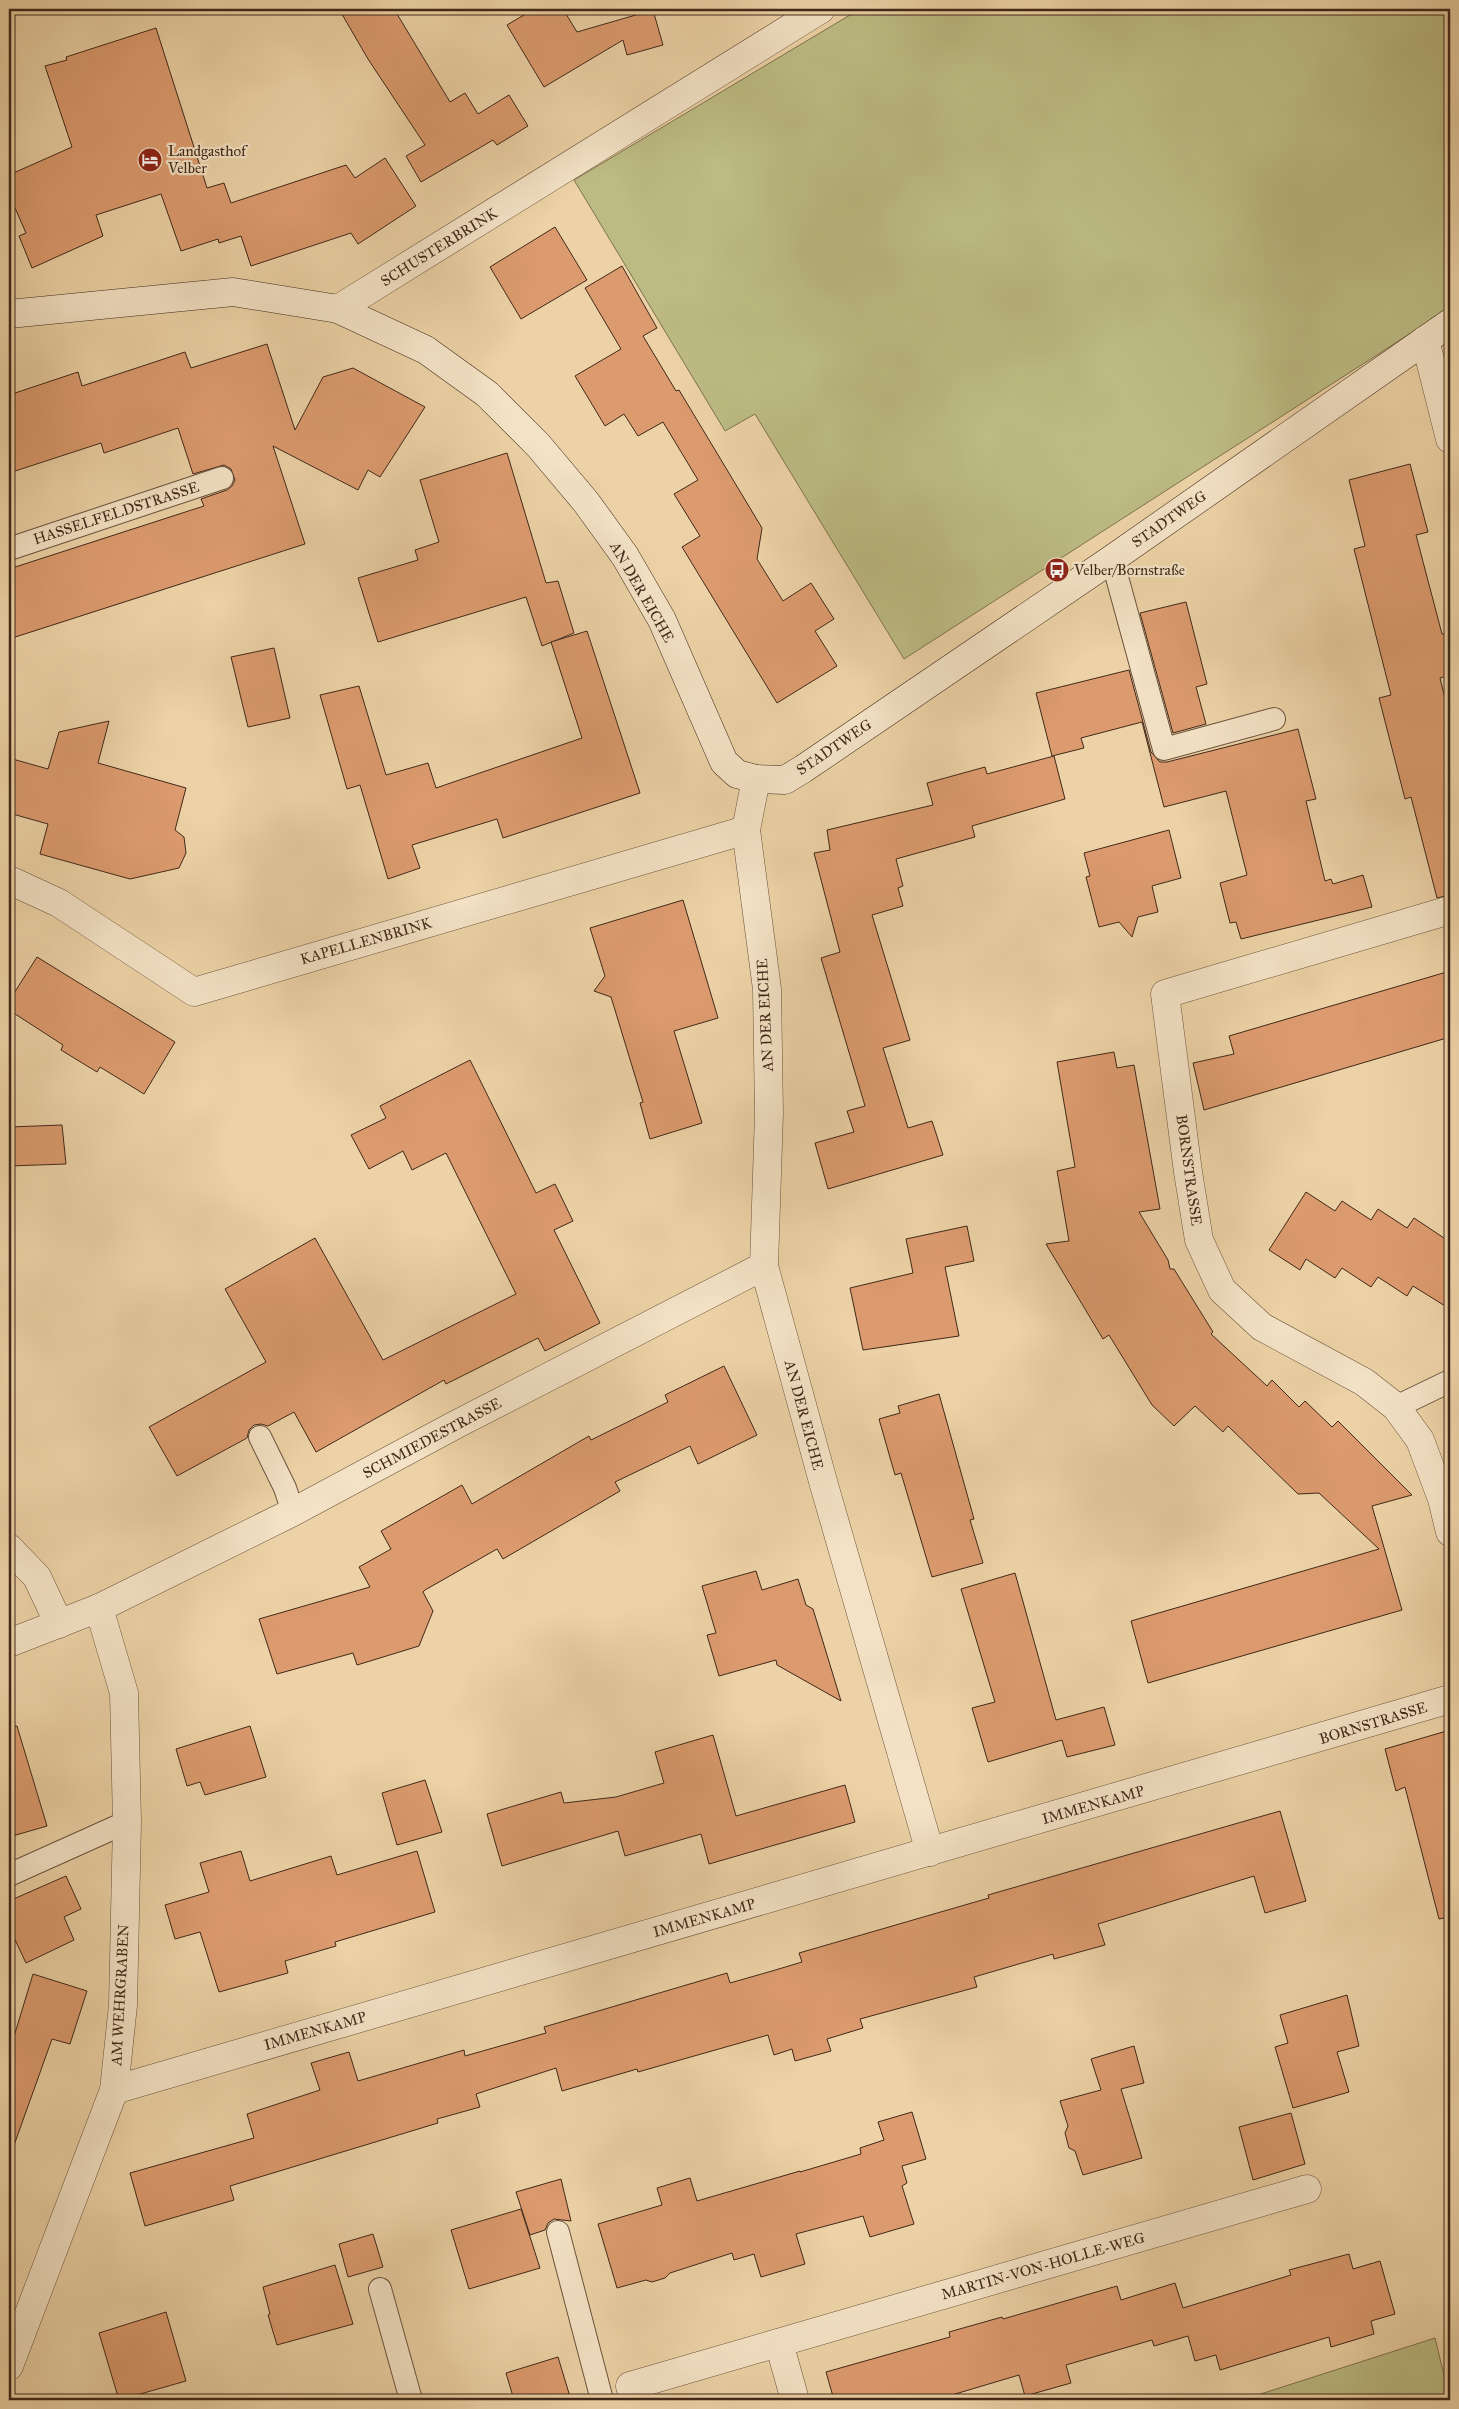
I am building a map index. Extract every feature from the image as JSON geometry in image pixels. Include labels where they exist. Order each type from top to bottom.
[{"type":"street","name":"SCHUSTERBRINK","points":[[338,309],[821,9]]},
{"type":"street","points":[[9,314],[233,292],[338,309]]},
{"type":"street","name":"AN DER EICHE","points":[[338,309],[426,350],[488,394],[538,445],[586,502],[625,556],[662,620],[724,762],[737,774],[756,779],[746,830],[767,989],[769,1113],[764,1266],[824,1485],[930,1852]]},
{"type":"street","name":"STADTWEG","points":[[756,779],[785,780],[803,770],[1112,559],[1450,323]]},
{"type":"street","points":[[1425,340],[1450,439]]},
{"type":"street","name":"KAPELLENBRINK","points":[[9,880],[59,903],[194,992],[746,830]]},
{"type":"street","name":"BORNSTRASSE","points":[[1450,910],[1165,994],[1188,1172],[1199,1240],[1222,1290],[1262,1327],[1364,1382],[1396,1407],[1420,1440],[1442,1499],[1450,1532]]},
{"type":"street","name":"SCHMIEDESTRASSE","points":[[9,1643],[99,1608],[293,1512],[457,1424],[764,1266]]},
{"type":"street","points":[[9,1548],[37,1577],[59,1624]]},
{"type":"street","name":"AM WEHRGRABEN","points":[[9,2366],[114,2090],[123,2005],[127,1822],[124,1693],[99,1608]]},
{"type":"street","name":"BORNSTRASSE","points":[[1295,1746],[1450,1699]]},
{"type":"street","name":"IMMENKAMP","points":[[114,2090],[1295,1746]]},
{"type":"street","name":"MARTIN-VON-HOLLE-WEG","points":[[634,2400],[630,2386],[1307,2189]]},
{"type":"street","points":[[779,2343],[795,2400]]},
{"type":"lane","name":"HASSELFELDSTRASSE","points":[[9,549],[222,478]]},
{"type":"lane","points":[[1112,559],[1164,749],[1274,719]]},
{"type":"lane","points":[[1396,1407],[1450,1380]]},
{"type":"lane","points":[[260,1436],[285,1488],[293,1512]]},
{"type":"lane","points":[[9,1875],[127,1822]]},
{"type":"lane","points":[[558,2232],[602,2400]]},
{"type":"lane","points":[[380,2288],[411,2400]]},
{"type":"shaded area","points":[[860,9],[1450,9],[1450,308],[904,659],[755,414],[725,431],[574,180]]},
{"type":"shaded area","points":[[1435,2338],[1450,2400],[1242,2400]]},
{"type":"building","points":[[339,9],[394,9],[450,102],[465,93],[478,114],[509,95],[528,126],[497,145],[493,140],[421,182],[406,156],[425,145],[368,59]]},
{"type":"building","points":[[534,9],[563,9],[577,32],[653,10],[663,45],[627,55],[623,40],[544,87],[507,25]]},
{"type":"building","points":[[156,28],[207,188],[224,183],[231,203],[346,165],[355,178],[385,158],[416,206],[358,244],[351,233],[251,266],[241,236],[219,243],[218,239],[181,251],[161,194],[96,215],[103,236],[32,268],[19,236],[26,233],[9,194],[9,175],[72,147],[45,66],[67,60],[66,57]]},
{"type":"building","points":[[555,227],[587,280],[521,319],[490,267]]},
{"type":"building","points":[[622,266],[657,328],[643,336],[676,391],[679,390],[762,528],[757,559],[783,601],[811,583],[834,619],[815,631],[837,666],[777,703],[682,547],[700,536],[674,494],[698,480],[663,422],[638,436],[624,414],[605,426],[575,376],[621,349],[585,288]]},
{"type":"building","points":[[267,344],[295,430],[323,377],[353,368],[425,407],[380,477],[368,470],[358,490],[273,446],[305,544],[9,639],[9,569],[204,506],[201,499],[227,490],[235,480],[231,469],[224,465],[193,474],[178,428],[104,453],[101,443],[9,473],[9,395],[78,372],[82,386],[185,352],[191,368]]},
{"type":"building","points":[[507,453],[546,583],[558,581],[574,633],[542,646],[526,597],[378,642],[358,578],[418,560],[415,550],[439,542],[420,480]]},
{"type":"building","points":[[1410,464],[1428,532],[1416,535],[1442,634],[1450,633],[1450,675],[1440,678],[1450,719],[1450,895],[1437,898],[1411,797],[1405,799],[1379,698],[1391,695],[1354,549],[1365,546],[1349,480]]},
{"type":"building","points":[[1186,602],[1207,684],[1196,687],[1206,724],[1173,733],[1140,613]]},
{"type":"building","points":[[587,631],[640,793],[503,838],[497,819],[412,845],[420,868],[388,879],[360,785],[347,789],[320,695],[359,686],[386,775],[428,763],[436,788],[582,738],[551,642]]},
{"type":"building","points":[[274,648],[290,718],[248,727],[231,657]]},
{"type":"building","points":[[1129,670],[1151,752],[1160,762],[1167,762],[1298,729],[1316,799],[1306,801],[1325,881],[1331,879],[1333,884],[1363,875],[1372,907],[1241,939],[1236,922],[1230,923],[1220,883],[1247,875],[1226,791],[1164,807],[1142,722],[1081,738],[1084,748],[1052,756],[1036,693]]},
{"type":"building","points":[[109,721],[98,763],[186,788],[175,830],[184,837],[186,853],[179,868],[130,879],[40,854],[48,824],[9,813],[9,758],[48,769],[59,732]]},
{"type":"building","points":[[1054,756],[1065,799],[972,826],[975,837],[896,859],[903,886],[898,888],[903,906],[872,915],[910,1040],[883,1048],[908,1128],[932,1121],[943,1155],[828,1189],[815,1143],[854,1132],[847,1111],[865,1106],[821,958],[840,952],[814,853],[830,850],[827,830],[933,805],[927,783],[985,767],[987,774]]},
{"type":"building","points":[[1169,830],[1181,878],[1152,886],[1158,912],[1138,917],[1132,937],[1119,922],[1099,927],[1086,877],[1090,876],[1084,853]]},
{"type":"building","points":[[683,900],[718,1018],[674,1031],[702,1123],[650,1139],[640,1103],[643,1102],[611,997],[594,991],[605,976],[590,928]]},
{"type":"building","points":[[37,957],[175,1042],[144,1094],[100,1067],[97,1072],[61,1050],[63,1045],[9,1010],[9,1001]]},
{"type":"building","points":[[1450,971],[1450,1037],[1204,1110],[1193,1063],[1234,1054],[1229,1036]]},
{"type":"building","points":[[1114,1052],[1117,1068],[1134,1065],[1160,1209],[1139,1212],[1168,1260],[1170,1269],[1174,1269],[1213,1332],[1211,1334],[1267,1386],[1272,1380],[1299,1407],[1305,1401],[1332,1427],[1338,1421],[1412,1495],[1372,1506],[1402,1610],[1148,1683],[1131,1621],[1379,1549],[1319,1493],[1298,1494],[1228,1426],[1223,1432],[1195,1406],[1174,1426],[1152,1405],[1109,1335],[1103,1339],[1046,1244],[1069,1241],[1057,1171],[1075,1167],[1057,1062]]},
{"type":"building","points":[[470,1060],[536,1193],[555,1184],[573,1221],[554,1230],[600,1323],[545,1351],[538,1338],[446,1384],[444,1380],[316,1452],[294,1412],[268,1426],[254,1425],[249,1430],[247,1438],[177,1476],[149,1427],[266,1362],[225,1289],[315,1238],[383,1360],[516,1294],[446,1153],[412,1170],[403,1151],[369,1169],[351,1135],[386,1118],[380,1106]]},
{"type":"building","points":[[62,1125],[66,1164],[9,1166],[9,1127]]},
{"type":"building","points":[[1306,1192],[1335,1211],[1342,1201],[1371,1220],[1378,1209],[1407,1228],[1414,1218],[1450,1242],[1450,1309],[1413,1286],[1407,1296],[1378,1277],[1371,1287],[1342,1268],[1335,1278],[1306,1259],[1300,1270],[1269,1250]]},
{"type":"building","points":[[967,1226],[974,1261],[945,1267],[959,1336],[863,1350],[850,1288],[913,1273],[906,1239]]},
{"type":"building","points":[[724,1366],[757,1435],[698,1464],[690,1446],[615,1482],[620,1491],[503,1559],[497,1549],[425,1590],[423,1592],[433,1611],[419,1646],[357,1665],[353,1653],[277,1674],[259,1619],[370,1587],[359,1567],[391,1549],[381,1531],[462,1485],[472,1504],[589,1436],[591,1440],[668,1402],[665,1395]]},
{"type":"building","points":[[939,1394],[974,1519],[970,1520],[983,1563],[932,1577],[901,1473],[895,1475],[879,1419],[900,1413],[898,1406]]},
{"type":"building","points":[[756,1571],[762,1590],[798,1579],[806,1605],[813,1609],[841,1701],[777,1665],[776,1660],[719,1676],[707,1635],[716,1633],[702,1586]]},
{"type":"building","points":[[1015,1573],[1056,1720],[1104,1707],[1115,1745],[1067,1757],[1062,1740],[988,1762],[972,1708],[995,1702],[961,1589]]},
{"type":"building","points":[[17,1726],[47,1826],[9,1837],[9,1727]]},
{"type":"building","points":[[250,1726],[266,1777],[205,1795],[200,1782],[187,1786],[176,1749]]},
{"type":"building","points":[[1450,1730],[1450,1917],[1439,1919],[1405,1787],[1396,1791],[1385,1749]]},
{"type":"building","points":[[713,1735],[736,1816],[845,1785],[855,1822],[709,1864],[701,1834],[625,1856],[618,1831],[502,1866],[487,1814],[561,1792],[564,1803],[616,1797],[664,1783],[655,1752]]},
{"type":"building","points":[[425,1780],[442,1832],[397,1845],[382,1793]]},
{"type":"building","points":[[1280,1811],[1306,1901],[1265,1913],[1254,1876],[1098,1924],[1105,1945],[1054,1959],[1053,1954],[974,1977],[977,1987],[860,2019],[863,2028],[827,2039],[831,2051],[795,2061],[792,2049],[774,2055],[768,2035],[638,2072],[637,2069],[562,2091],[556,2068],[476,2094],[480,2107],[437,2119],[438,2123],[230,2186],[234,2200],[145,2226],[130,2173],[254,2138],[247,2114],[320,2090],[311,2063],[349,2052],[358,2081],[464,2050],[465,2056],[546,2033],[544,2027],[727,1973],[730,1983],[802,1962],[799,1953],[989,1898],[988,1895]]},
{"type":"building","points":[[241,1851],[250,1881],[331,1856],[337,1875],[417,1851],[435,1912],[335,1942],[336,1946],[285,1961],[288,1973],[219,1992],[200,1932],[175,1939],[165,1905],[209,1892],[200,1863]]},
{"type":"building","points":[[66,1876],[81,1909],[64,1917],[74,1940],[26,1963],[9,1927],[9,1901]]},
{"type":"building","points":[[33,1974],[87,1991],[70,2044],[52,2039],[13,2148],[9,2148],[9,2053]]},
{"type":"building","points":[[1347,1995],[1359,2046],[1337,2052],[1349,2092],[1293,2108],[1275,2047],[1288,2043],[1280,2015]]},
{"type":"building","points":[[1134,2046],[1144,2083],[1121,2089],[1142,2158],[1083,2175],[1075,2151],[1069,2148],[1065,2133],[1068,2126],[1060,2101],[1101,2090],[1091,2059]]},
{"type":"building","points":[[912,2112],[926,2159],[902,2166],[907,2183],[902,2186],[914,2224],[870,2237],[863,2216],[796,2234],[805,2264],[761,2277],[754,2254],[734,2260],[732,2253],[670,2273],[665,2278],[652,2282],[646,2280],[617,2288],[598,2224],[662,2205],[657,2188],[690,2178],[697,2201],[861,2154],[860,2148],[884,2140],[878,2122]]},
{"type":"building","points":[[1291,2113],[1305,2164],[1253,2180],[1239,2127]]},
{"type":"building","points":[[561,2179],[571,2221],[554,2219],[548,2223],[545,2230],[530,2235],[516,2192]]},
{"type":"building","points":[[521,2209],[540,2268],[469,2289],[451,2230]]},
{"type":"building","points":[[373,2234],[383,2267],[348,2277],[339,2244]]},
{"type":"building","points":[[1349,2254],[1353,2269],[1380,2261],[1395,2314],[1371,2321],[1374,2334],[1331,2347],[1329,2337],[1220,2370],[1216,2355],[1195,2361],[1188,2336],[1154,2346],[1152,2340],[1066,2365],[1071,2383],[1025,2396],[1019,2375],[935,2400],[834,2400],[826,2372],[950,2337],[949,2332],[1002,2317],[1003,2319],[1117,2286],[1121,2300],[1175,2283],[1183,2308],[1291,2275],[1289,2270]]},
{"type":"building","points":[[335,2265],[353,2324],[277,2345],[268,2315],[270,2314],[263,2287]]},
{"type":"building","points":[[166,2312],[186,2381],[119,2400],[99,2333]]},
{"type":"building","points":[[558,2357],[571,2400],[514,2400],[506,2373]]},
{"type":"place","name":"Landgasthof Velber","points":[[150,160]]},
{"type":"place","name":"Velber/Bornstraße","points":[[1057,570]]}]
